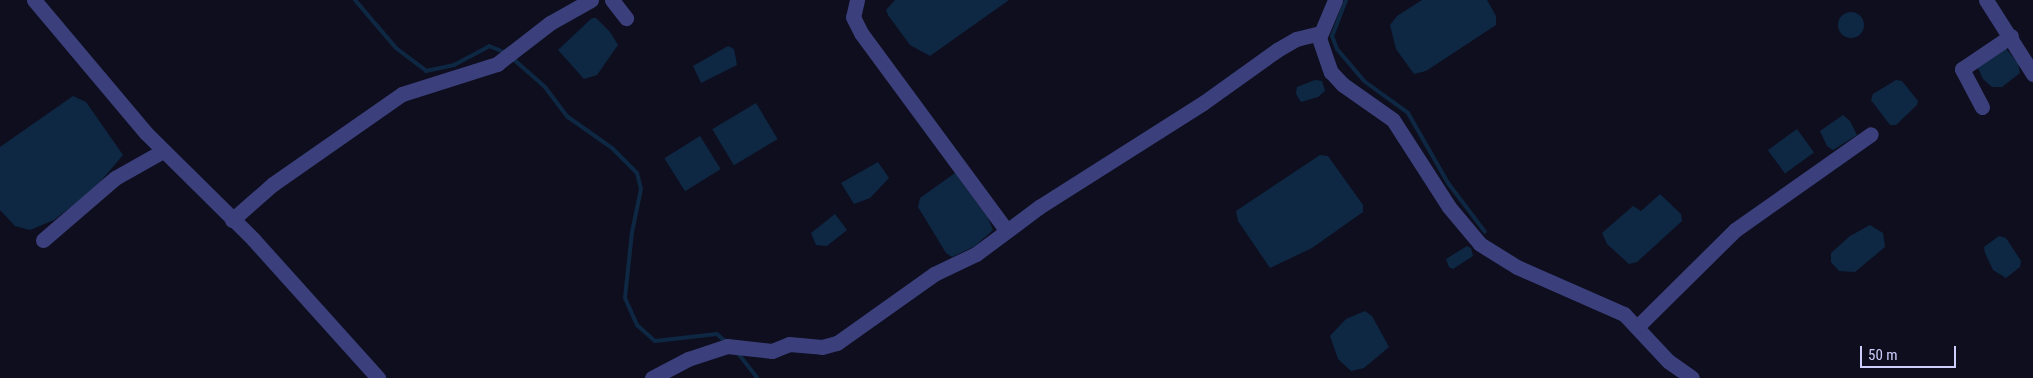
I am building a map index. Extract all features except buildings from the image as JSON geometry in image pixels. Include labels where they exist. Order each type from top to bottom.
[{"type":"street","points":[[34,0],[162,151],[232,220],[378,378]]},
{"type":"street","points":[[232,220],[273,184],[402,94],[496,64],[550,23],[591,0]]},
{"type":"street","points":[[612,0],[626,18]]},
{"type":"street","points":[[857,0],[853,16],[861,33],[1006,230]]},
{"type":"street","points":[[1335,0],[1320,33],[1323,57],[1335,78],[1393,120],[1449,208],[1480,244],[1517,267],[1624,314],[1638,326],[1668,362],[1692,378]]},
{"type":"street","points":[[1986,0],[2011,36],[2033,74]]},
{"type":"street","points":[[652,378],[688,358],[727,346],[772,351],[789,344],[822,347],[837,342],[934,274],[976,254],[1006,230],[1203,104],[1277,50],[1296,39],[1320,33]]},
{"type":"street","points":[[1982,107],[1962,69],[2011,36]]},
{"type":"street","points":[[1638,326],[1735,230],[1871,134]]},
{"type":"street","points":[[43,240],[115,178],[162,151]]},
{"type":"water","points":[[895,0],[1009,0],[930,56],[910,45],[888,15],[886,10]]},
{"type":"water","points":[[1422,0],[1487,0],[1496,16],[1496,25],[1426,71],[1414,74],[1396,49],[1390,25],[1397,16]]},
{"type":"water","points":[[1851,12],[1860,16],[1864,25],[1860,34],[1851,38],[1842,34],[1838,25],[1842,16]]},
{"type":"water","points":[[592,18],[596,18],[610,32],[618,45],[597,75],[584,79],[558,50]]},
{"type":"water","points":[[2003,45],[2018,63],[2020,73],[2002,87],[1992,87],[1983,79],[1977,66]]},
{"type":"water","points":[[728,46],[734,49],[737,65],[701,83],[693,66]]},
{"type":"water","points":[[1315,80],[1322,81],[1325,91],[1318,97],[1301,102],[1296,94],[1297,87]]},
{"type":"water","points":[[1896,80],[1902,81],[1918,101],[1917,105],[1896,125],[1890,125],[1871,100],[1873,94]]},
{"type":"water","points":[[73,96],[86,102],[123,155],[95,188],[54,220],[30,230],[15,226],[0,210],[0,147]]},
{"type":"water","points":[[756,103],[778,139],[734,165],[712,129]]},
{"type":"water","points":[[1843,115],[1850,121],[1857,135],[1833,150],[1827,146],[1820,131]]},
{"type":"water","points":[[1797,129],[1814,152],[1785,174],[1768,150]]},
{"type":"water","points":[[700,136],[721,169],[685,191],[664,158]]},
{"type":"water","points":[[1320,155],[1328,156],[1363,205],[1363,212],[1312,248],[1270,268],[1238,221],[1236,211]]},
{"type":"water","points":[[878,162],[889,178],[870,198],[854,204],[841,183]]},
{"type":"water","points":[[955,173],[988,218],[993,230],[975,246],[952,257],[946,253],[918,207],[920,198]]},
{"type":"water","points":[[1660,194],[1681,214],[1682,221],[1637,262],[1629,264],[1607,244],[1602,233],[1633,206],[1641,211]]},
{"type":"water","points":[[835,214],[847,230],[827,246],[816,245],[811,233]]},
{"type":"water","points":[[1870,225],[1883,233],[1885,247],[1855,272],[1839,271],[1831,262],[1831,253],[1850,236]]},
{"type":"water","points":[[1999,236],[2006,238],[2021,261],[2020,267],[2006,278],[1993,270],[1984,247]]},
{"type":"water","points":[[1467,246],[1471,248],[1473,256],[1453,269],[1449,267],[1446,259]]},
{"type":"water","points":[[1365,311],[1372,316],[1389,347],[1364,368],[1351,371],[1338,359],[1330,336],[1346,319]]},
{"type":"waterway","points":[[355,0],[396,48],[426,71],[454,65],[489,46],[506,53]]},
{"type":"waterway","points":[[1346,0],[1332,36],[1337,49],[1364,81],[1408,113],[1448,183],[1485,232]]},
{"type":"waterway","points":[[511,57],[545,87],[568,117],[612,148],[637,173],[641,189],[632,232],[625,298],[637,325],[655,341],[717,334],[726,342]]},
{"type":"waterway","points":[[737,352],[757,378]]}]
